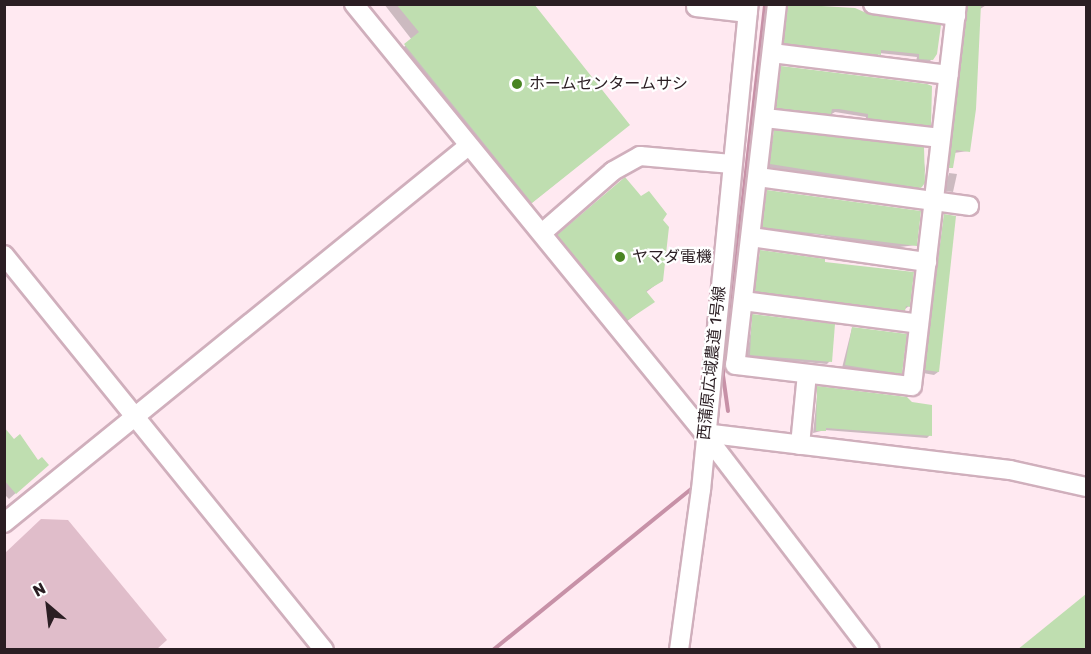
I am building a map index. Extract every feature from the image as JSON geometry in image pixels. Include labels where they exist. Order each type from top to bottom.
[{"type":"street","points":[[777,4],[759,177],[735,365],[912,386],[957,10],[873,4]]},
{"type":"street","points":[[356,5],[467,147],[543,233],[704,433],[870,650]]},
{"type":"street","points":[[696,7],[749,9]]},
{"type":"street","name":"西蒲原広域農道 1号線","points":[[680,650],[701,490],[704,433],[749,9]]},
{"type":"street","points":[[772,53],[949,75]]},
{"type":"street","points":[[765,118],[941,138]]},
{"type":"street","points":[[4,523],[467,147]]},
{"type":"street","points":[[543,233],[613,171],[640,156],[732,164]]},
{"type":"street","points":[[759,177],[969,206]]},
{"type":"street","points":[[751,237],[927,262]]},
{"type":"street","points":[[4,255],[324,650]]},
{"type":"street","points":[[743,301],[919,324]]},
{"type":"street","points":[[800,445],[807,374]]},
{"type":"street","points":[[704,433],[1010,470],[1086,487]]},
{"type":"shaded area","points":[[41,519],[68,520],[167,640],[157,649],[5,649],[5,553]]},
{"type":"building","name":"ホームセンタームサシ","points":[[396,4],[534,4],[630,125],[532,203],[404,44],[419,32]]},
{"type":"building","points":[[788,4],[855,8],[871,15],[941,25],[937,54],[933,60],[919,59],[919,54],[881,50],[881,55],[784,43]]},
{"type":"building","points":[[968,4],[981,4],[976,109],[970,152],[956,150],[953,168],[949,168]]},
{"type":"building","points":[[781,66],[932,86],[931,126],[868,118],[868,114],[839,109],[832,109],[831,114],[776,108]]},
{"type":"building","points":[[774,130],[924,147],[925,183],[921,188],[770,164]]},
{"type":"building","name":"ヤマダ電機","points":[[625,177],[641,196],[649,191],[667,214],[663,220],[669,227],[663,281],[646,291],[655,302],[628,320],[557,235]]},
{"type":"building","points":[[767,190],[921,211],[917,246],[762,227]]},
{"type":"building","points":[[944,214],[956,216],[939,372],[925,370]]},
{"type":"building","points":[[760,250],[825,259],[825,262],[914,272],[910,307],[906,306],[905,311],[755,291]]},
{"type":"building","points":[[752,314],[835,324],[832,362],[750,355]]},
{"type":"building","points":[[852,327],[907,334],[902,374],[845,365]]},
{"type":"building","points":[[817,386],[907,397],[912,402],[932,405],[932,436],[826,428],[826,431],[816,431]]},
{"type":"building","points":[[4,427],[14,439],[20,434],[38,460],[42,457],[49,465],[16,494],[4,480]]},
{"type":"building","points":[[1086,594],[1086,650],[1017,650]]},
{"type":"waterway","points":[[728,411],[723,374],[765,4]]},
{"type":"waterway","points":[[493,650],[691,489]]},
{"type":"place","name":"ホームセンタームサシ","points":[[517,84]]},
{"type":"place","name":"ヤマダ電機","points":[[620,257]]}]
